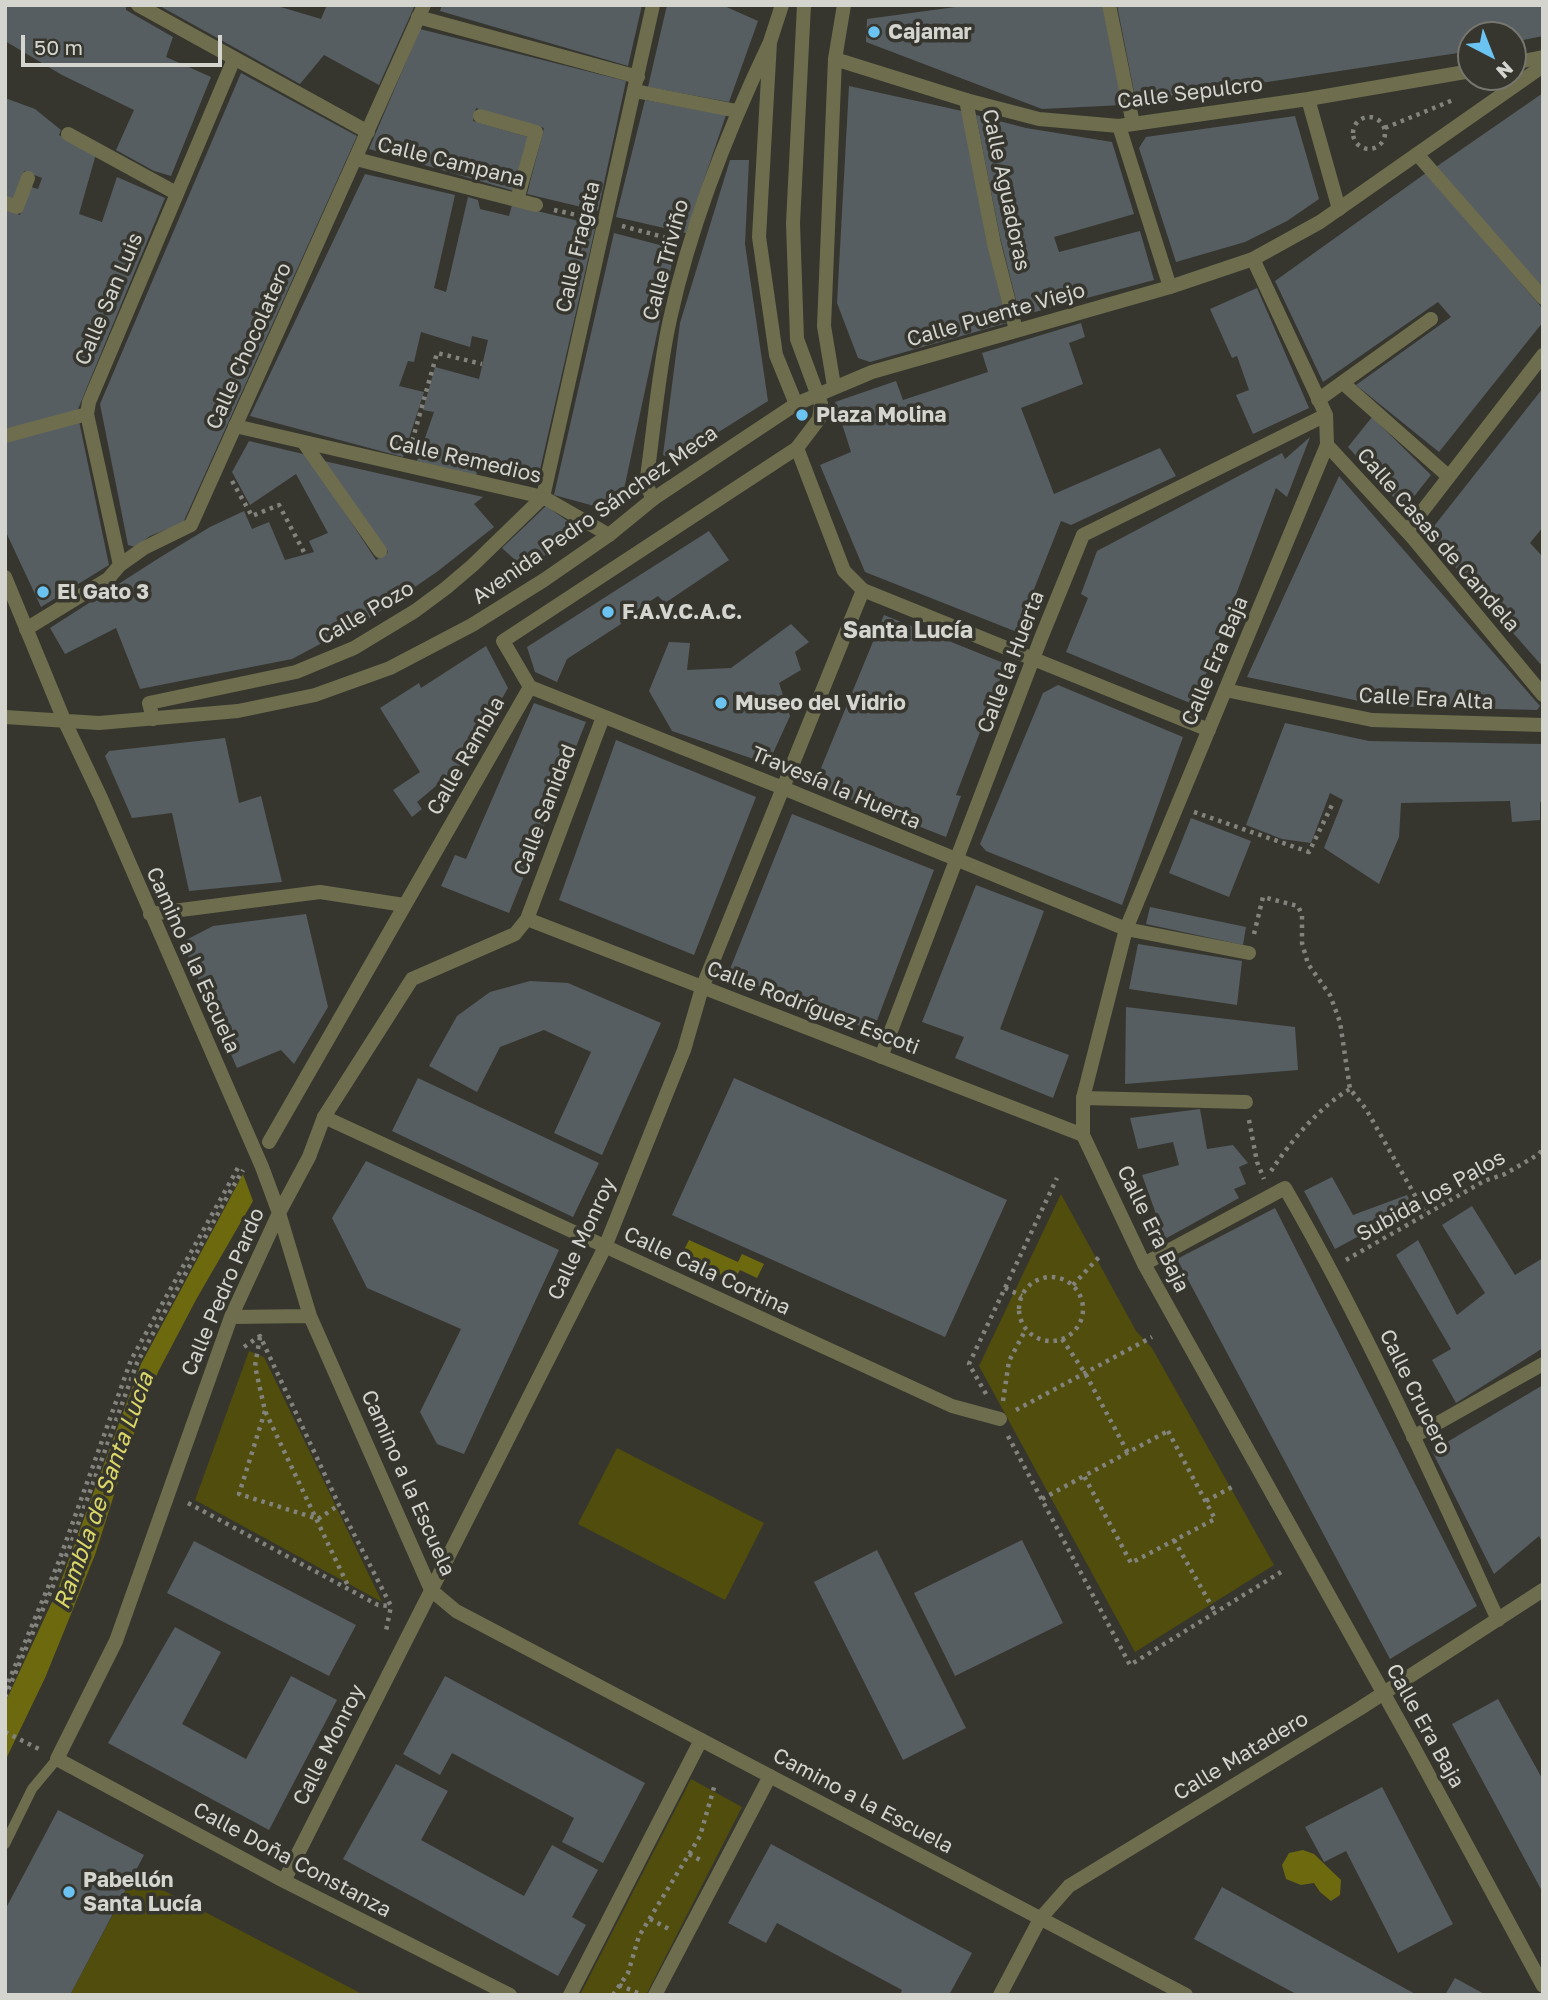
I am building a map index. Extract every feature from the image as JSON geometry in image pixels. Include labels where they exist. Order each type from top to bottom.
[{"type":"street","points":[[138,5],[369,132]]},
{"type":"street","name":"Calle Fragata","points":[[543,497],[653,5]]},
{"type":"street","points":[[782,5],[769,41],[759,237],[776,355],[796,404],[834,386],[824,326],[835,59],[844,5]]},
{"type":"street","points":[[804,5],[793,236],[797,339],[817,394]]},
{"type":"street","points":[[1109,5],[1126,125],[1170,287]]},
{"type":"street","points":[[421,11],[636,84],[737,111]]},
{"type":"street","name":"Calle Chocolatero","points":[[26,629],[108,579],[120,565],[145,548],[191,525],[421,11]]},
{"type":"street","name":"Calle Triviño","points":[[653,499],[646,484],[669,321],[689,244],[737,111],[769,41]]},
{"type":"street","name":"Calle San Luis","points":[[87,414],[89,402],[234,59]]},
{"type":"street","name":"Calle Sepulcro","points":[[835,59],[966,100],[1039,119],[1126,125],[1308,99],[1457,73]]},
{"type":"street","name":"Calle Puente Viejo","points":[[834,386],[873,372],[1170,287],[1253,259],[1303,233],[1543,66]]},
{"type":"street","points":[[1308,99],[1339,209]]},
{"type":"street","name":"Calle Aguadoras","points":[[966,100],[994,244],[1016,330]]},
{"type":"street","points":[[480,116],[536,132],[517,200]]},
{"type":"street","points":[[68,134],[176,193]]},
{"type":"street","points":[[1417,154],[1543,298]]},
{"type":"street","name":"Calle Campana","points":[[356,159],[536,205]]},
{"type":"street","points":[[5,203],[17,207],[28,178]]},
{"type":"street","points":[[1253,259],[1326,415],[1327,445]]},
{"type":"street","points":[[1318,400],[1431,319]]},
{"type":"street","points":[[1407,531],[1543,355]]},
{"type":"street","points":[[1343,383],[1448,476]]},
{"type":"street","name":"Calle Rambla","points":[[269,1142],[530,687],[503,641],[797,449],[820,419],[821,404],[817,394]]},
{"type":"street","name":"Avenida Pedro Sánchez Meca","points":[[5,717],[99,723],[153,719],[279,704],[351,684],[390,668],[472,625],[544,580],[609,535],[653,499],[796,404]]},
{"type":"street","points":[[5,436],[87,414],[120,565]]},
{"type":"street","name":"Calle la Huerta","points":[[881,1057],[1083,536],[1326,415]]},
{"type":"street","name":"Calle Remedios","points":[[235,426],[543,497],[609,535]]},
{"type":"street","points":[[304,443],[380,551]]},
{"type":"street","name":"Calle Casas de Candela","points":[[1327,445],[1407,531],[1543,695]]},
{"type":"street","name":"Calle Era Baja","points":[[1327,445],[1126,929],[1083,1098],[1083,1135],[1144,1264],[1543,1986]]},
{"type":"street","points":[[797,449],[844,571],[863,590],[1209,730]]},
{"type":"street","name":"Calle Pozo","points":[[153,719],[149,703],[296,672],[365,642],[446,588],[543,497]]},
{"type":"street","name":"Camino a la Escuela","points":[[5,577],[64,720],[101,798],[253,1148],[279,1213],[310,1316],[431,1590],[456,1611],[1186,1995]]},
{"type":"street","name":"Calle Monroy","points":[[284,1881],[605,1247],[684,1051],[702,988],[863,590]]},
{"type":"street","name":"Travesía la Huerta","points":[[530,687],[1126,929],[1249,953]]},
{"type":"street","name":"Calle Era Alta","points":[[1225,690],[1372,720],[1543,725]]},
{"type":"street","name":"Calle Sanidad","points":[[527,919],[603,717]]},
{"type":"street","points":[[150,914],[320,892],[404,905]]},
{"type":"street","name":"Calle Rodríguez Escoti","points":[[527,919],[1083,1135]]},
{"type":"street","name":"Calle Pedro Pardo","points":[[57,1759],[116,1641],[231,1317],[279,1213],[309,1157],[324,1117],[412,979],[515,934],[527,919]]},
{"type":"street","points":[[1083,1098],[1246,1101]]},
{"type":"street","name":"Calle Cala Cortina","points":[[324,1117],[952,1406],[1000,1419]]},
{"type":"street","name":"Calle Crucero","points":[[1271,1195],[1285,1188],[1331,1268],[1497,1620]]},
{"type":"street","points":[[1144,1264],[1271,1195]]},
{"type":"street","points":[[231,1317],[310,1316]]},
{"type":"street","points":[[1413,1437],[1543,1364]]},
{"type":"street","name":"Calle Matadero","points":[[1000,1995],[1040,1919],[1069,1886],[1383,1693],[1543,1590]]},
{"type":"street","points":[[570,1995],[701,1740]]},
{"type":"street","name":"Calle Doña Constanza","points":[[57,1759],[284,1881],[510,1995]]},
{"type":"street","points":[[655,1995],[770,1776]]},
{"type":"lane","points":[[5,1844],[32,1789],[57,1759]]},
{"type":"path","points":[[1385,128],[1453,100]]},
{"type":"path","points":[[1364,117],[1377,118],[1385,128],[1383,141],[1372,149],[1359,145],[1355,140],[1354,127],[1364,117]]},
{"type":"path","points":[[1346,144],[1355,140]]},
{"type":"path","points":[[405,466],[437,354],[482,364]]},
{"type":"path","points":[[220,461],[252,516],[279,505],[304,554]]},
{"type":"path","points":[[1186,810],[1310,852],[1333,803]]},
{"type":"path","points":[[1249,953],[1263,897],[1298,906],[1302,915],[1302,943],[1308,964],[1330,996],[1340,1022],[1350,1089],[1366,1109],[1426,1215]]},
{"type":"path","points":[[1265,1180],[1278,1160],[1309,1124],[1334,1098],[1350,1089]]},
{"type":"path","points":[[1246,1101],[1256,1162],[1271,1195]]},
{"type":"path","points":[[5,1690],[59,1561],[131,1360],[253,1148]]},
{"type":"path","points":[[5,1697],[69,1549],[137,1363],[253,1148]]},
{"type":"path","name":"Subida los Palos","points":[[1331,1268],[1484,1181],[1505,1174],[1543,1149]]},
{"type":"path","points":[[1057,1178],[969,1364],[1130,1665],[1281,1572]]},
{"type":"path","points":[[1073,1285],[1100,1256]]},
{"type":"path","points":[[1051,1277],[1073,1285],[1083,1308],[1080,1321],[1073,1332],[1062,1339],[1043,1340],[1026,1329],[1019,1307],[1029,1286],[1039,1279],[1051,1277]]},
{"type":"path","points":[[1005,1288],[1022,1296]]},
{"type":"path","points":[[1000,1419],[1009,1361],[1026,1329]]},
{"type":"path","points":[[240,1356],[245,1345],[260,1336]]},
{"type":"path","points":[[260,1336],[254,1366],[265,1411],[349,1588]]},
{"type":"path","points":[[260,1336],[339,1505],[391,1606],[382,1640]]},
{"type":"path","points":[[1000,1419],[1152,1337]]},
{"type":"path","points":[[1062,1339],[1085,1373],[1128,1453]]},
{"type":"path","points":[[265,1411],[239,1494],[318,1519]]},
{"type":"path","points":[[1042,1499],[1084,1476],[1128,1453],[1168,1431],[1214,1519],[1130,1563],[1084,1476]]},
{"type":"path","points":[[1206,1501],[1234,1486]]},
{"type":"path","points":[[188,1503],[378,1605],[391,1606]]},
{"type":"path","points":[[318,1519],[339,1505]]},
{"type":"path","points":[[1174,1540],[1215,1612]]},
{"type":"path","points":[[6,1732],[20,1740]]},
{"type":"path","points":[[613,1995],[628,1973],[639,1936],[700,1836],[715,1784]]},
{"type":"path","points":[[619,1985],[642,1995]]},
{"type":"shaded area","points":[[1061,1194],[1136,1331],[1152,1348],[1274,1565],[1135,1652],[979,1366]]},
{"type":"shaded area","points":[[249,1351],[264,1357],[382,1602],[195,1500]]},
{"type":"shaded area","points":[[617,1448],[764,1523],[725,1600],[578,1524]]},
{"type":"shaded area","points":[[691,1779],[742,1807],[646,1995],[580,1995]]},
{"type":"shaded area","points":[[134,1875],[364,1995],[70,1995]]},
{"type":"water","name":"Rambla de Santa Lucía","points":[[243,1174],[253,1201],[158,1372],[130,1444],[95,1555],[45,1678],[5,1761],[5,1703],[58,1589],[141,1364]]},
{"type":"water","points":[[689,1240],[738,1262],[742,1254],[764,1264],[757,1278],[740,1270],[734,1281],[681,1256]]},
{"type":"water","points":[[1303,1850],[1314,1854],[1341,1880],[1340,1895],[1331,1901],[1314,1883],[1301,1885],[1286,1879],[1282,1865],[1289,1853]]},
{"type":"building","points":[[5,5],[126,5],[126,10],[173,37],[166,57],[211,77],[171,176],[154,171],[116,150],[134,110],[62,75],[5,41]]},
{"type":"building","points":[[158,5],[274,5],[321,19],[327,5],[415,5],[379,85],[324,55],[300,84]]},
{"type":"building","points":[[442,5],[642,5],[628,66],[440,11]]},
{"type":"building","points":[[667,5],[722,5],[758,21],[729,102],[648,87]]},
{"type":"building","points":[[970,5],[1102,5],[1123,105],[1042,109],[866,42],[867,19]]},
{"type":"building","points":[[1117,5],[1543,5],[1543,36],[1527,39],[1527,21],[1457,21],[1457,53],[1136,102]]},
{"type":"building","points":[[420,29],[626,81],[598,211],[527,194],[544,128],[476,108],[473,121],[528,137],[514,191],[369,149]]},
{"type":"building","points":[[241,73],[357,136],[183,523],[150,536],[135,547],[128,545],[100,404]]},
{"type":"building","points":[[849,86],[962,111],[987,243],[1007,323],[870,362],[858,358],[837,303]]},
{"type":"building","points":[[1543,93],[1543,288],[1436,167]]},
{"type":"building","points":[[5,98],[35,109],[61,130],[59,135],[96,154],[79,214],[102,222],[117,177],[165,198],[76,414],[5,429],[5,210],[20,215],[31,187],[38,189],[42,178],[24,171],[14,199],[5,197]]},
{"type":"building","points":[[645,100],[726,115],[686,233],[616,217]]},
{"type":"building","points":[[976,115],[1026,128],[1112,142],[1134,214],[1054,237],[1059,252],[1140,231],[1154,280],[1020,316],[1000,237]]},
{"type":"building","points":[[1295,116],[1319,199],[1287,221],[1245,242],[1176,262],[1139,148],[1146,137]]},
{"type":"building","points":[[730,160],[749,160],[745,244],[768,401],[674,460],[663,455],[680,323]]},
{"type":"building","points":[[1426,173],[1543,309],[1543,322],[1439,452],[1356,385],[1451,317],[1438,302],[1323,382],[1275,281]]},
{"type":"building","points":[[365,174],[455,195],[434,288],[446,292],[468,197],[478,200],[480,209],[509,216],[512,205],[587,223],[595,229],[539,474],[479,457],[476,477],[417,461],[434,412],[423,410],[435,367],[479,379],[488,340],[472,336],[470,347],[421,332],[414,362],[408,361],[399,386],[424,392],[403,457],[250,416]]},
{"type":"building","points":[[614,233],[675,249],[623,494],[605,509],[554,495]]},
{"type":"building","points":[[1257,288],[1309,408],[1253,434],[1236,395],[1249,390],[1237,356],[1232,358],[1210,309]]},
{"type":"building","points":[[1081,323],[1085,337],[1069,343],[1083,384],[1021,408],[1054,494],[1160,448],[1176,476],[1071,525],[1061,521],[1017,632],[865,572],[820,465],[851,452],[835,402],[896,381],[903,400],[988,372],[982,353]]},
{"type":"building","points":[[1543,388],[1543,527],[1530,543],[1543,557],[1543,667],[1427,535]]},
{"type":"building","points":[[1372,417],[1431,475],[1404,509],[1348,447]]},
{"type":"building","points":[[79,421],[109,565],[41,607],[5,530],[5,442]]},
{"type":"building","points":[[1310,437],[1287,497],[1276,488],[1196,701],[1190,703],[1066,652],[1088,598],[1081,594],[1097,551],[1282,453],[1285,459]]},
{"type":"building","points":[[249,441],[307,455],[376,560],[388,552],[324,461],[483,497],[474,504],[494,527],[438,571],[373,616],[292,659],[140,689],[116,628],[65,654],[50,628],[210,527],[244,511],[252,529],[269,522],[285,560],[314,552],[309,541],[328,533],[296,474],[250,505],[232,472]]},
{"type":"building","points":[[1339,476],[1540,706],[1537,710],[1382,706],[1247,677]]},
{"type":"building","points":[[546,506],[579,529],[526,570],[502,548]]},
{"type":"building","name":"F.A.V.C.A.C.","points":[[709,531],[729,560],[665,603],[658,596],[620,621],[621,624],[567,659],[557,682],[535,672],[527,647]]},
{"type":"building","points":[[884,615],[1006,664],[956,795],[961,796],[946,837],[814,785]]},
{"type":"building","name":"Museo del Vidrio","points":[[791,624],[809,642],[795,652],[801,670],[779,683],[790,716],[768,764],[672,731],[649,691],[669,642],[690,643],[687,670],[731,668]]},
{"type":"building","points":[[486,646],[508,688],[468,759],[417,802],[422,809],[412,817],[393,790],[420,772],[380,708],[419,683],[421,688]]},
{"type":"building","points":[[1058,685],[1183,737],[1122,905],[986,851],[980,844],[1043,693]]},
{"type":"building","points":[[534,703],[586,722],[509,913],[441,886],[455,855],[466,859]]},
{"type":"building","points":[[1285,723],[1369,741],[1543,744],[1543,803],[1540,802],[1540,820],[1512,822],[1510,801],[1401,803],[1399,837],[1379,884],[1324,848],[1343,800],[1330,793],[1311,843],[1282,839],[1246,825]]},
{"type":"building","points":[[225,738],[239,803],[261,796],[282,882],[189,891],[172,813],[132,818],[105,756],[109,751]]},
{"type":"building","points":[[616,740],[756,797],[694,955],[559,900]]},
{"type":"building","points":[[792,814],[934,870],[873,1031],[728,974]]},
{"type":"building","points":[[1191,818],[1251,841],[1229,897],[1169,873]]},
{"type":"building","points":[[976,885],[1044,911],[1000,1029],[1069,1055],[1053,1098],[955,1058],[964,1037],[922,1022]]},
{"type":"building","points":[[1150,907],[1246,927],[1243,945],[1146,924]]},
{"type":"building","points":[[306,914],[328,1007],[294,1064],[281,1050],[237,1068],[182,942],[213,926]]},
{"type":"building","points":[[1138,944],[1242,961],[1237,1005],[1129,989]]},
{"type":"building","points":[[530,981],[568,983],[661,1023],[602,1155],[554,1133],[591,1052],[544,1030],[500,1047],[477,1092],[429,1066],[457,1016],[490,992]]},
{"type":"building","points":[[1126,1007],[1295,1027],[1298,1070],[1125,1084]]},
{"type":"building","points":[[418,1078],[599,1163],[573,1217],[392,1131]]},
{"type":"building","points":[[734,1078],[1007,1200],[945,1337],[672,1215]]},
{"type":"building","points":[[1200,1109],[1207,1149],[1233,1145],[1248,1163],[1239,1167],[1246,1184],[1234,1189],[1239,1198],[1165,1239],[1142,1175],[1179,1165],[1173,1142],[1138,1149],[1130,1118]]},
{"type":"building","points":[[366,1161],[559,1250],[464,1454],[437,1444],[420,1412],[461,1329],[367,1288],[332,1218]]},
{"type":"building","points":[[1332,1177],[1353,1215],[1407,1195],[1413,1207],[1335,1249],[1304,1191]]},
{"type":"building","points":[[1472,1206],[1515,1275],[1543,1258],[1543,1348],[1456,1403],[1432,1360],[1451,1349],[1396,1255],[1418,1240],[1457,1315],[1485,1293],[1442,1225]]},
{"type":"building","points":[[1275,1208],[1477,1606],[1390,1659],[1177,1259]]},
{"type":"building","points":[[1543,1385],[1543,1544],[1539,1536],[1494,1574],[1432,1451]]},
{"type":"building","points":[[1022,1540],[1063,1623],[955,1676],[914,1593]]},
{"type":"building","points":[[194,1541],[356,1625],[329,1676],[167,1593]]},
{"type":"building","points":[[877,1550],[966,1728],[903,1760],[814,1582]]},
{"type":"building","points":[[175,1627],[221,1652],[182,1724],[246,1759],[291,1676],[337,1700],[269,1830],[108,1743]]},
{"type":"building","points":[[445,1676],[645,1783],[603,1863],[562,1842],[574,1818],[452,1753],[440,1775],[403,1754]]},
{"type":"building","points":[[1498,1699],[1543,1780],[1543,1893],[1452,1724]]},
{"type":"building","points":[[396,1764],[448,1791],[421,1840],[524,1896],[552,1845],[598,1870],[572,1917],[586,1925],[558,1976],[343,1859]]},
{"type":"building","points":[[1382,1787],[1453,1924],[1398,1953],[1346,1851],[1324,1862],[1305,1827]]},
{"type":"building","name":"Pabellón Santa Lucía","points":[[58,1810],[144,1855],[70,1995],[5,1995],[5,1910]]},
{"type":"building","points":[[771,1844],[972,1953],[949,1995],[900,1995],[902,1990],[777,1923],[766,1943],[728,1923]]},
{"type":"building","points":[[1222,1887],[1417,1995],[1298,1995],[1194,1939]]},
{"type":"building","points":[[1455,1978],[1486,1995],[1445,1995]]},
{"type":"place","name":"Cajamar","points":[[874,32]]},
{"type":"place","name":"Plaza Molina","points":[[802,415]]},
{"type":"place","name":"El Gato 3","points":[[43,592]]},
{"type":"place","name":"F.A.V.C.A.C.","points":[[608,612]]},
{"type":"place","name":"Museo del Vidrio","points":[[721,703]]},
{"type":"place","name":"Pabellón Santa Lucía","points":[[69,1892]]},
{"type":"district","name":"Santa Lucía","points":[[908,631]]}]
